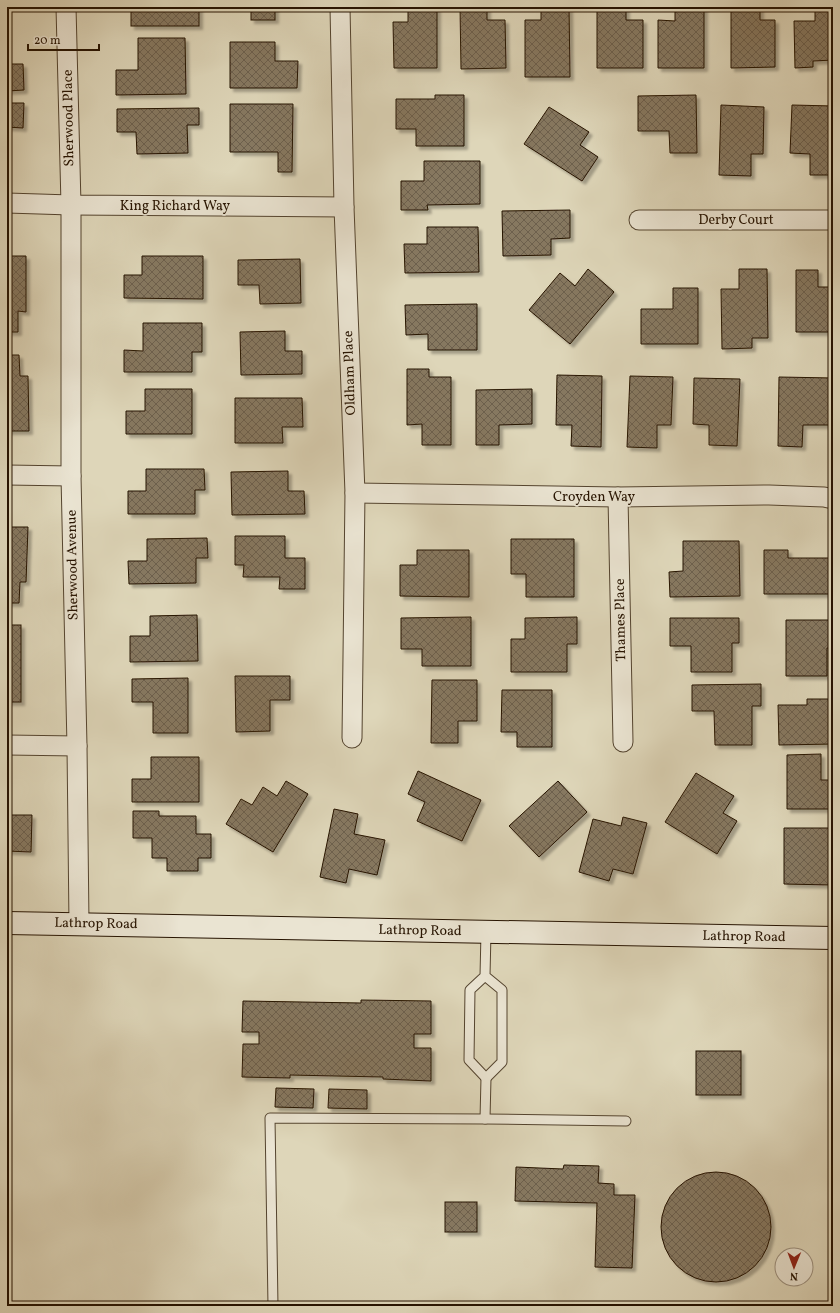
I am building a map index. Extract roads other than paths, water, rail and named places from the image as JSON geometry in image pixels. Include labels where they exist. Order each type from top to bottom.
[{"type":"main road","name":"Lathrop Road","points":[[7,923],[833,938]]},
{"type":"street","name":"Sherwood Place","points":[[66,7],[71,205]]},
{"type":"street","name":"Oldham Place","points":[[340,7],[344,207],[355,493],[352,738]]},
{"type":"street","name":"King Richard Way","points":[[7,203],[71,205],[344,207]]},
{"type":"street","name":"Sherwood Avenue","points":[[71,205],[71,476],[79,924]]},
{"type":"street","name":"Derby Court","points":[[639,220],[833,220]]},
{"type":"street","points":[[7,475],[71,476]]},
{"type":"street","name":"Croyden Way","points":[[355,493],[618,498],[770,495],[824,497],[833,499]]},
{"type":"street","name":"Thames Place","points":[[618,498],[623,742]]},
{"type":"street","points":[[7,745],[77,746]]},
{"type":"lane","points":[[486,932],[485,976],[470,990],[469,1060],[486,1078]]},
{"type":"lane","points":[[485,976],[502,990],[502,1062],[486,1078],[485,1119]]},
{"type":"lane","points":[[272,1306],[270,1118],[626,1120]]}]
